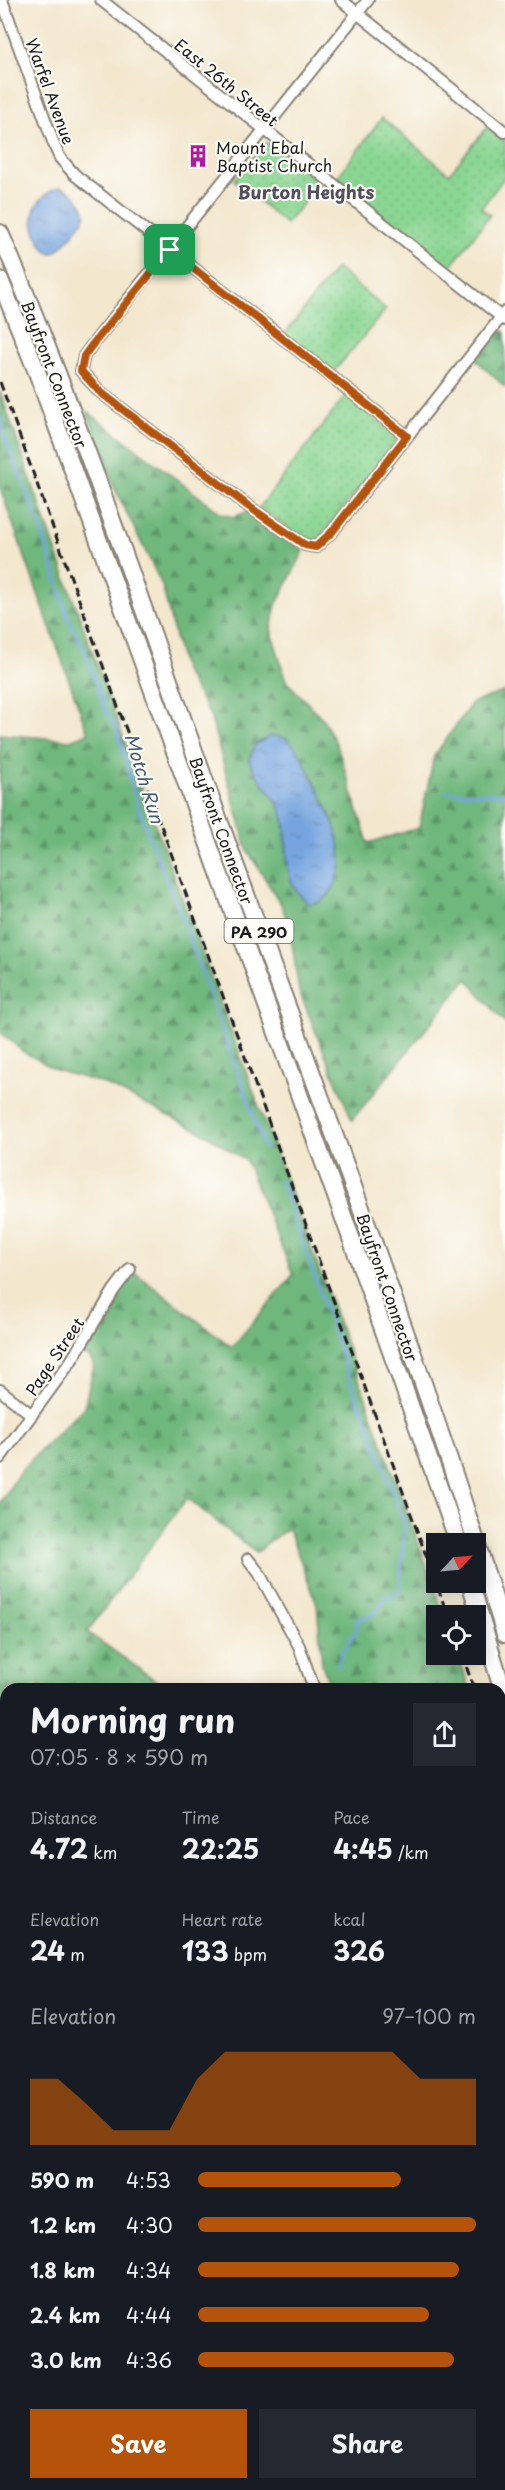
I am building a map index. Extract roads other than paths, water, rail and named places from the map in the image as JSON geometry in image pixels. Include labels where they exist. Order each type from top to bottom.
[{"type":"highway","name":"Bayfront Connector","points":[[0,233],[102,498],[368,1228],[469,1515],[505,1634]]},
{"type":"highway","name":"Bayfront Connector","points":[[0,280],[101,547],[455,1533]]},
{"type":"highway","points":[[473,1593],[500,1683]]},
{"type":"street","name":"Warfel Avenue","points":[[2,0],[60,158],[75,175],[170,250]]},
{"type":"street","name":"East 26th Street","points":[[101,0],[264,131],[504,316]]},
{"type":"street","points":[[341,0],[505,132]]},
{"type":"street","points":[[368,0],[92,345],[84,356],[81,371],[99,391],[248,506],[305,545],[316,547],[332,532],[504,316]]},
{"type":"street","points":[[170,250],[407,436]]},
{"type":"street","name":"Page Street","points":[[0,1458],[71,1361],[114,1290],[130,1269]]},
{"type":"street","points":[[0,1390],[32,1415]]},
{"type":"street","points":[[248,1559],[259,1573],[299,1646],[312,1683]]},
{"type":"water","points":[[60,187],[77,198],[86,215],[76,231],[56,252],[52,253],[44,249],[41,244],[33,217],[42,198],[50,191]]},
{"type":"water","points":[[270,736],[284,738],[296,748],[326,804],[337,834],[341,863],[338,877],[328,896],[317,903],[310,904],[293,886],[288,864],[283,815],[249,760],[255,745]]},
{"type":"waterway","name":"Motch Run","points":[[0,417],[6,440],[40,524],[68,618],[86,653],[105,710],[116,726],[139,810],[185,925],[265,1148]]},
{"type":"waterway","points":[[446,792],[505,794]]},
{"type":"waterway","points":[[281,1180],[358,1402],[369,1425],[405,1525],[400,1586],[396,1594],[385,1597],[374,1614],[357,1620],[358,1628],[342,1652],[338,1666]]},
{"type":"railway","points":[[0,382],[444,1605]]},
{"type":"railway","points":[[466,1665],[472,1683]]},
{"type":"place","name":"Mount Ebal Baptist Church","points":[[198,156]]},
{"type":"district","name":"Burton Heights","points":[[306,191]]}]
